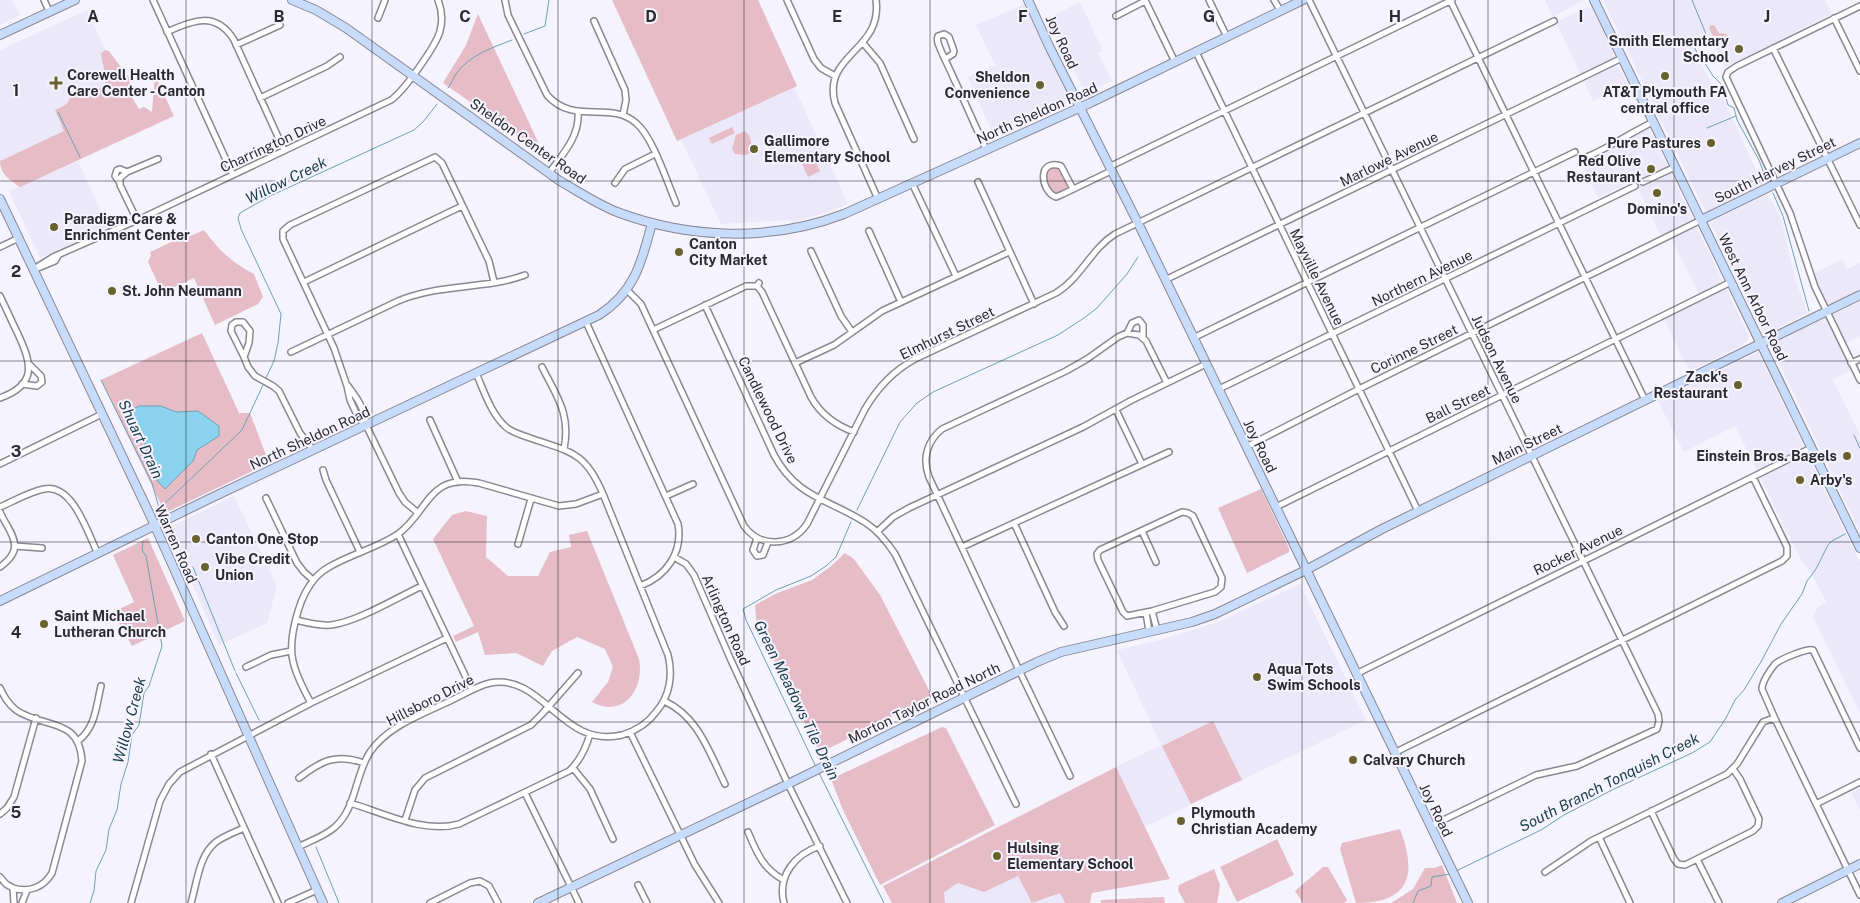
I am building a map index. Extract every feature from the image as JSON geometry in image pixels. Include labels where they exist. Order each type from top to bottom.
[{"type":"street","points":[[44,0],[49,11]]},
{"type":"street","points":[[0,35],[75,0]]},
{"type":"street","points":[[153,0],[233,175]]},
{"type":"street","name":"Sheldon Center Road","points":[[292,0],[331,18],[549,173],[605,206],[652,223],[684,230],[713,233],[760,233],[775,231]]},
{"type":"street","points":[[378,18],[385,0]]},
{"type":"street","name":"Charrington Drive","points":[[34,269],[48,260],[391,100],[400,92],[436,42],[440,33],[442,14],[438,0]]},
{"type":"street","points":[[505,0],[508,14],[544,92],[556,104],[565,109],[578,112],[612,113],[623,115],[632,120],[640,127],[655,154],[676,203]]},
{"type":"street","points":[[788,0],[814,59],[821,68],[834,76]]},
{"type":"street","points":[[876,0],[875,22],[869,36],[842,64],[834,76],[832,88],[835,103],[878,199]]},
{"type":"street","name":"Joy Road","points":[[1028,0],[1468,903]]},
{"type":"street","points":[[1209,0],[1227,37]]},
{"type":"street","points":[[1274,0],[1280,10]]},
{"type":"street","name":"North Sheldon Road","points":[[775,231],[799,228],[827,221],[878,199],[1080,107],[1303,0]]},
{"type":"street","name":"Judson Avenue","points":[[1309,0],[1658,714],[1659,721],[1656,729],[1577,766],[1536,775],[1430,826]]},
{"type":"street","points":[[1073,189],[1061,166],[1055,164],[1043,172],[1043,179],[1053,196],[1059,196],[1073,189],[1110,169],[1224,111],[1451,0],[1645,400]]},
{"type":"street","name":"West Ann Arbor Road","points":[[1594,0],[1860,548]]},
{"type":"street","points":[[1856,0],[1859,6],[1728,72],[1726,80],[1795,223],[1812,279],[1860,380]]},
{"type":"street","points":[[1116,16],[1145,1],[1176,62]]},
{"type":"street","points":[[1834,18],[1860,71]]},
{"type":"street","points":[[167,32],[192,21],[208,21],[225,29],[236,45],[284,150]]},
{"type":"street","points":[[594,21],[625,90],[626,100],[623,115]]},
{"type":"street","name":"Elmhurst Street","points":[[768,542],[789,539],[801,532],[820,500],[876,392],[900,368],[915,359],[1056,294],[1069,284],[1106,240],[1138,223],[1554,21]]},
{"type":"street","points":[[236,45],[280,25]]},
{"type":"street","points":[[945,59],[953,54],[954,51],[949,37],[944,34],[938,36],[937,39],[945,59],[986,149]]},
{"type":"street","points":[[863,43],[880,63],[914,139]]},
{"type":"street","points":[[1773,48],[1860,226]]},
{"type":"street","name":"Mayville Avenue","points":[[1196,52],[1418,512]]},
{"type":"street","points":[[260,98],[327,66],[340,57]]},
{"type":"street","name":"Marlowe Avenue","points":[[1165,280],[1622,58]]},
{"type":"street","points":[[549,173],[575,136],[578,112]]},
{"type":"street","points":[[1587,158],[1653,122]]},
{"type":"street","name":"South Harvey Street","points":[[1701,220],[1860,142]]},
{"type":"street","points":[[1194,338],[1575,152]]},
{"type":"street","points":[[616,183],[625,169],[655,154]]},
{"type":"street","points":[[417,512],[405,502],[399,493],[366,425],[365,414],[356,396],[348,386],[328,334],[283,239],[283,231],[286,227],[338,201],[430,158],[436,158],[442,163],[489,261],[494,282]]},
{"type":"street","points":[[136,220],[120,184],[122,176],[158,159]]},
{"type":"street","points":[[1643,182],[1675,167]]},
{"type":"street","points":[[978,182],[1034,304]]},
{"type":"street","points":[[912,183],[956,276]]},
{"type":"street","name":"Northern Avenue","points":[[1219,390],[1635,186]]},
{"type":"street","name":"Warren Road","points":[[0,199],[155,526],[323,903]]},
{"type":"street","points":[[304,282],[462,206]]},
{"type":"street","name":"Corinne Street","points":[[1246,447],[1701,220]]},
{"type":"street","name":"North Sheldon Road","points":[[0,601],[606,311],[632,283],[642,259],[652,223]]},
{"type":"street","points":[[869,231],[901,302]]},
{"type":"street","points":[[0,247],[19,238]]},
{"type":"street","points":[[811,251],[841,316],[852,332]]},
{"type":"street","points":[[795,363],[834,344],[876,315],[901,302],[1009,252]]},
{"type":"street","points":[[291,352],[398,300],[416,294],[526,275]]},
{"type":"street","name":"Ball Street","points":[[1276,506],[1731,282]]},
{"type":"street","points":[[653,330],[746,286],[758,285],[818,409],[834,424],[854,432]]},
{"type":"street","points":[[626,290],[641,304],[739,517],[746,529],[757,538],[768,542],[763,555],[757,556],[753,550],[757,538]]},
{"type":"street","name":"Main Street","points":[[1306,570],[1418,512],[1860,295]]},
{"type":"street","points":[[0,296],[26,351],[29,364],[27,376],[22,384],[11,394],[0,398]]},
{"type":"street","name":"Candlewood Drive","points":[[705,305],[778,463],[796,485],[877,532],[900,562],[1016,804]]},
{"type":"street","points":[[1070,776],[1018,670],[937,495],[928,473],[926,461],[929,444],[939,432],[1066,372],[1126,333],[1132,323],[1139,320],[1143,325],[1143,338]]},
{"type":"street","points":[[244,357],[249,343],[250,331],[243,322],[236,322],[232,325],[231,331],[250,370],[255,376],[279,391],[300,433],[313,450]]},
{"type":"street","points":[[586,322],[666,496],[678,528],[678,544],[674,557],[660,575],[640,586]]},
{"type":"street","points":[[1126,333],[1135,334],[1143,338],[1148,344],[1167,383]]},
{"type":"street","points":[[1852,363],[1860,359]]},
{"type":"street","points":[[22,384],[37,386],[42,382],[40,376],[29,364]]},
{"type":"street","points":[[877,532],[899,513],[1083,427],[1206,364]]},
{"type":"street","points":[[542,367],[564,413],[567,431],[564,449]]},
{"type":"street","points":[[476,373],[496,416],[506,427],[515,433],[564,449],[577,456],[589,466],[603,494],[669,660],[670,681],[664,701],[680,709],[692,722],[724,784]]},
{"type":"street","points":[[1116,410],[1142,464]]},
{"type":"street","points":[[0,464],[102,414]]},
{"type":"street","points":[[430,420],[458,482]]},
{"type":"street","name":"Rocker Avenue","points":[[1356,674],[1811,448]]},
{"type":"street","points":[[962,547],[1168,452]]},
{"type":"street","points":[[323,470],[360,552]]},
{"type":"street","points":[[1394,753],[1780,563],[1787,556],[1787,547],[1753,477]]},
{"type":"street","points":[[311,703],[295,668],[291,651],[292,639],[303,596],[313,580],[328,567],[398,534],[436,491],[458,482],[479,483],[551,505],[565,506],[576,504],[603,494]]},
{"type":"street","points":[[666,496],[693,484]]},
{"type":"street","points":[[0,507],[42,490],[57,490],[65,494],[71,501],[98,554]]},
{"type":"street","points":[[266,498],[297,563],[313,580]]},
{"type":"street","points":[[518,544],[531,499]]},
{"type":"street","points":[[0,512],[14,535],[15,546],[9,559],[0,566]]},
{"type":"street","points":[[1182,512],[1188,513],[1193,516],[1222,578],[1221,587],[1215,592],[1152,611],[1126,616],[1098,560],[1097,554],[1100,550],[1142,530],[1182,512]]},
{"type":"street","points":[[1014,523],[1055,612],[1064,626]]},
{"type":"street","points":[[1142,530],[1156,562]]},
{"type":"street","points":[[398,534],[472,690]]},
{"type":"street","points":[[15,546],[42,548]]},
{"type":"street","name":"Arlington Road","points":[[674,557],[686,564],[694,575],[788,784],[847,903]]},
{"type":"street","name":"Morton Taylor Road North","points":[[538,903],[788,784],[1018,670],[1061,652],[1192,622],[1215,614],[1306,570]]},
{"type":"street","points":[[296,620],[320,625],[342,623],[422,586]]},
{"type":"street","points":[[1152,611],[1153,630]]},
{"type":"street","points":[[1146,613],[1153,630]]},
{"type":"street","points":[[131,903],[157,808],[164,792],[180,772],[311,703],[447,638]]},
{"type":"street","points":[[1860,748],[1811,649],[1778,662],[1762,684],[1762,689],[1860,894]]},
{"type":"street","points":[[246,667],[271,655],[291,651]]},
{"type":"street","points":[[405,820],[415,790],[425,778],[525,728],[537,720],[578,673]]},
{"type":"street","name":"Hillsboro Drive","points":[[298,847],[335,828],[344,816],[350,803],[364,763],[378,743],[393,729],[472,690],[492,683],[512,684],[528,690],[572,726],[590,734],[610,736],[630,732],[650,719],[664,701]]},
{"type":"street","points":[[78,741],[91,727],[101,686]]},
{"type":"street","points":[[0,688],[13,708],[20,713],[63,727],[72,734],[78,741],[82,754],[82,768],[54,869],[45,882],[38,887],[27,890],[13,888],[0,877]]},
{"type":"street","points":[[0,814],[7,808],[14,797],[36,718]]},
{"type":"street","points":[[1545,872],[1585,844],[1733,769],[1764,722],[1771,719],[1776,721]]},
{"type":"street","points":[[630,732],[695,865],[719,903]]},
{"type":"street","points":[[350,803],[431,827],[452,826],[465,822],[573,768],[583,754],[590,734]]},
{"type":"street","points":[[211,754],[278,903]]},
{"type":"street","points":[[299,778],[317,764],[330,760],[343,758],[364,763]]},
{"type":"street","points":[[573,768],[590,789],[613,839]]},
{"type":"street","points":[[1651,811],[1676,862],[1685,865],[1753,831],[1758,826],[1759,819],[1740,779],[1733,769]]},
{"type":"street","points":[[1816,804],[1860,782]]},
{"type":"street","points":[[525,793],[579,903]]},
{"type":"street","points":[[191,903],[207,852],[219,840],[244,828]]},
{"type":"street","points":[[748,832],[762,863],[784,880]]},
{"type":"street","points":[[1599,837],[1628,902]]},
{"type":"street","points":[[784,903],[782,893],[788,869],[807,851],[820,846]]},
{"type":"street","points":[[1697,859],[1719,903]]},
{"type":"street","points":[[1782,903],[1860,864]]},
{"type":"street","points":[[430,903],[470,883],[480,881],[488,885],[498,903]]},
{"type":"street","points":[[638,885],[647,903]]},
{"type":"street","points":[[13,888],[14,903]]},
{"type":"street","points":[[22,903],[27,890]]},
{"type":"street","points":[[288,903],[317,890]]},
{"type":"shaded area","points":[[0,0],[12,0],[20,15],[0,25]]},
{"type":"shaded area","points":[[612,0],[758,0],[797,86],[677,141]]},
{"type":"shaded area","name":"Gallimore Elementary School","points":[[754,0],[848,204],[792,223],[790,220],[721,224],[626,23]]},
{"type":"shaded area","points":[[1545,0],[1584,0],[1553,17]]},
{"type":"shaded area","points":[[1603,0],[1825,0],[1832,14],[1725,67],[1707,31],[1690,40],[1712,85],[1716,83],[1764,187],[1712,213],[1705,211]]},
{"type":"shaded area","points":[[1080,2],[1103,51],[1098,53],[1112,81],[1085,93],[1048,18]]},
{"type":"shaded area","points":[[1024,4],[1070,100],[993,134],[968,77],[995,65],[976,25]]},
{"type":"shaded area","points":[[1588,7],[1592,9],[1614,54],[1613,58],[1581,75],[1556,22]]},
{"type":"shaded area","name":"Corewell Health Care Center - Canton","points":[[87,10],[119,80],[55,110],[64,131],[0,161],[0,50]]},
{"type":"shaded area","points":[[478,14],[540,146],[538,149],[443,83],[466,45]]},
{"type":"shaded area","points":[[1714,25],[1719,33],[1726,34],[1729,39],[1728,43],[1722,43],[1717,36],[1713,36],[1709,28]]},
{"type":"shaded area","points":[[105,50],[109,51],[129,78],[133,99],[139,109],[144,107],[152,112],[155,75],[174,116],[20,187],[4,173],[0,166],[0,161],[64,131],[55,110],[67,104],[74,90],[88,91],[105,87],[105,74],[101,54]]},
{"type":"shaded area","points":[[1613,67],[1619,67],[1628,84],[1593,101],[1584,81]]},
{"type":"shaded area","points":[[732,127],[735,133],[712,144],[709,138]]},
{"type":"shaded area","points":[[1649,128],[1749,336],[1746,343],[1698,367],[1688,369],[1664,319],[1694,304],[1691,299],[1699,294],[1672,240],[1664,243],[1634,180],[1598,198],[1582,164],[1622,145],[1631,136]]},
{"type":"shaded area","points":[[745,131],[751,141],[750,153],[746,155],[735,154],[732,149],[736,135]]},
{"type":"shaded area","points":[[811,151],[820,171],[808,177],[799,157]]},
{"type":"shaded area","points":[[78,161],[108,227],[40,258],[9,191]]},
{"type":"shaded area","points":[[1055,167],[1060,168],[1068,185],[1066,190],[1056,194],[1052,191],[1045,176],[1048,170]]},
{"type":"shaded area","points":[[1768,194],[1782,221],[1795,279],[1808,313],[1770,332],[1763,331],[1711,224],[1715,219]]},
{"type":"shaded area","points":[[204,230],[226,255],[254,274],[263,297],[258,304],[215,325],[194,278],[164,292],[161,290],[148,262],[151,255],[150,252],[182,237],[188,237]]},
{"type":"shaded area","points":[[1842,259],[1847,269],[1860,263],[1860,291],[1827,306],[1813,274]]},
{"type":"shaded area","points":[[1860,300],[1860,336],[1846,343],[1833,314]]},
{"type":"shaded area","points":[[1826,317],[1852,370],[1833,380],[1860,435],[1860,532],[1771,346],[1777,341]]},
{"type":"shaded area","points":[[202,333],[239,413],[250,413],[269,463],[165,513],[101,380]]},
{"type":"shaded area","points":[[1758,352],[1860,563],[1860,713],[1813,617],[1818,607],[1826,602],[1813,576],[1801,560],[1735,426],[1684,452],[1657,399]]},
{"type":"shaded area","points":[[1261,489],[1289,548],[1289,552],[1247,573],[1218,508]]},
{"type":"shaded area","points":[[234,496],[277,586],[267,623],[219,645],[168,528]]},
{"type":"shaded area","points":[[466,511],[487,516],[486,557],[508,576],[538,576],[550,552],[571,547],[569,535],[587,531],[639,659],[639,681],[635,690],[622,704],[613,707],[592,702],[608,682],[613,667],[605,649],[577,637],[552,651],[543,666],[516,653],[485,655],[478,632],[456,642],[453,636],[474,626],[433,539],[452,515]]},
{"type":"shaded area","points":[[148,538],[185,621],[132,646],[113,612],[134,602],[113,555]]},
{"type":"shaded area","points":[[845,553],[854,559],[880,595],[932,696],[820,753],[760,632],[756,619],[755,605],[775,594],[812,580]]},
{"type":"shaded area","points":[[1300,584],[1366,720],[1145,827],[1116,767],[1161,745],[1117,650],[1164,639],[1218,622]]},
{"type":"shaded area","points":[[1213,721],[1242,780],[1191,804],[1162,746]]},
{"type":"shaded area","points":[[942,727],[946,728],[995,825],[880,885],[843,810],[831,779]]},
{"type":"shaded area","points":[[1116,767],[1170,879],[1092,893],[1090,903],[1065,903],[1060,893],[1032,903],[1018,876],[984,892],[958,883],[944,892],[945,903],[892,903],[883,886]]},
{"type":"shaded area","points":[[1860,788],[1860,810],[1851,793]]},
{"type":"shaded area","name":"Hulsing Elementary School","points":[[1029,812],[1075,903],[892,903],[883,886]]},
{"type":"shaded area","points":[[1400,829],[1408,860],[1408,872],[1405,883],[1399,891],[1388,898],[1374,902],[1356,903],[1340,849],[1342,843]]},
{"type":"shaded area","points":[[1277,839],[1294,875],[1237,902],[1220,867]]},
{"type":"shaded area","points":[[1442,865],[1457,903],[1391,903],[1413,889],[1425,868],[1434,868]]},
{"type":"shaded area","points":[[1323,867],[1328,867],[1347,900],[1344,903],[1303,903],[1295,891]]},
{"type":"shaded area","points":[[1214,869],[1220,885],[1217,903],[1185,903],[1178,890],[1179,885]]},
{"type":"shaded area","points":[[1164,897],[1165,903],[1101,903],[1101,900]]},
{"type":"water","points":[[139,406],[161,406],[176,412],[198,411],[219,426],[219,436],[197,450],[193,461],[165,489],[153,476],[144,440],[134,428],[129,411]]},
{"type":"waterway","name":"Willow Creek","points":[[524,34],[545,26],[549,0]]},
{"type":"waterway","name":"South Branch Tonquish Creek","points":[[1692,0],[1706,34],[1692,42],[1698,55],[1722,85],[1728,105],[1734,108],[1737,120],[1759,160],[1767,181]]},
{"type":"waterway","name":"Willow Creek","points":[[448,88],[461,67],[467,62],[481,53],[512,40]]},
{"type":"waterway","name":"Willow Creek","points":[[266,378],[274,361],[281,314],[241,229],[238,218],[240,213],[270,196],[414,130],[437,104]]},
{"type":"waterway","name":"Shuart Drain","points":[[58,112],[80,157]]},
{"type":"waterway","points":[[1707,128],[1736,116]]},
{"type":"waterway","name":"South Branch Tonquish Creek","points":[[1773,193],[1783,216],[1809,311]]},
{"type":"waterway","name":"Green Meadows Tile Drain","points":[[857,510],[900,422],[917,403],[933,392],[1058,335],[1084,318],[1097,308],[1127,274],[1138,257]]},
{"type":"waterway","name":"Shuart Drain","points":[[101,380],[152,483],[159,508]]},
{"type":"waterway","name":"Willow Creek","points":[[159,509],[242,430],[263,385]]},
{"type":"waterway","name":"South Branch Tonquish Creek","points":[[1854,435],[1860,448]]},
{"type":"waterway","name":"Green Meadows Tile Drain","points":[[816,767],[746,620],[743,609],[776,590],[811,576],[826,566],[836,557],[851,522]]},
{"type":"waterway","name":"South Branch Tonquish Creek","points":[[1456,871],[1541,830],[1564,815],[1612,790],[1692,753],[1710,742],[1735,700],[1744,690],[1781,624],[1802,594],[1807,581],[1816,569],[1828,545],[1845,534]]},
{"type":"waterway","name":"Willow Creek","points":[[90,903],[94,891],[96,871],[106,850],[109,829],[117,810],[132,735],[139,725],[144,693],[149,686],[162,646],[146,556],[142,550],[143,541]]},
{"type":"waterway","points":[[193,567],[235,671]]},
{"type":"waterway","points":[[236,673],[259,720]]},
{"type":"waterway","name":"Green Meadows Tile Drain","points":[[819,773],[884,903]]},
{"type":"waterway","points":[[316,847],[339,903]]},
{"type":"waterway","name":"South Branch Tonquish Creek","points":[[1413,903],[1418,891],[1431,886],[1432,877],[1450,874]]},
{"type":"place","name":"Smith Elementary School","points":[[1739,49]]},
{"type":"place","name":"AT&T Plymouth FA central office","points":[[1665,76]]},
{"type":"place","name":"Corewell Health Care Center - Canton","points":[[56,83]]},
{"type":"place","name":"Sheldon Convenience","points":[[1040,85]]},
{"type":"place","name":"Pure Pastures","points":[[1711,143]]},
{"type":"place","name":"Gallimore Elementary School","points":[[754,149]]},
{"type":"place","name":"Red Olive Restaurant","points":[[1651,169]]},
{"type":"place","name":"Domino's","points":[[1657,193]]},
{"type":"place","name":"Paradigm Care & Enrichment Center","points":[[54,227]]},
{"type":"place","name":"Canton City Market","points":[[679,252]]},
{"type":"place","name":"St. John Neumann","points":[[112,291]]},
{"type":"place","name":"Zack's Restaurant","points":[[1738,385]]},
{"type":"place","name":"Einstein Bros. Bagels","points":[[1847,456]]},
{"type":"place","name":"Arby's","points":[[1800,480]]},
{"type":"place","name":"Canton One Stop","points":[[196,539]]},
{"type":"place","name":"Vibe Credit Union","points":[[205,567]]},
{"type":"place","name":"Saint Michael Lutheran Church","points":[[44,624]]},
{"type":"place","name":"Aqua Tots Swim Schools","points":[[1257,677]]},
{"type":"place","name":"Calvary Church","points":[[1353,760]]},
{"type":"place","name":"Plymouth Christian Academy","points":[[1181,821]]},
{"type":"place","name":"Hulsing Elementary School","points":[[997,856]]}]
